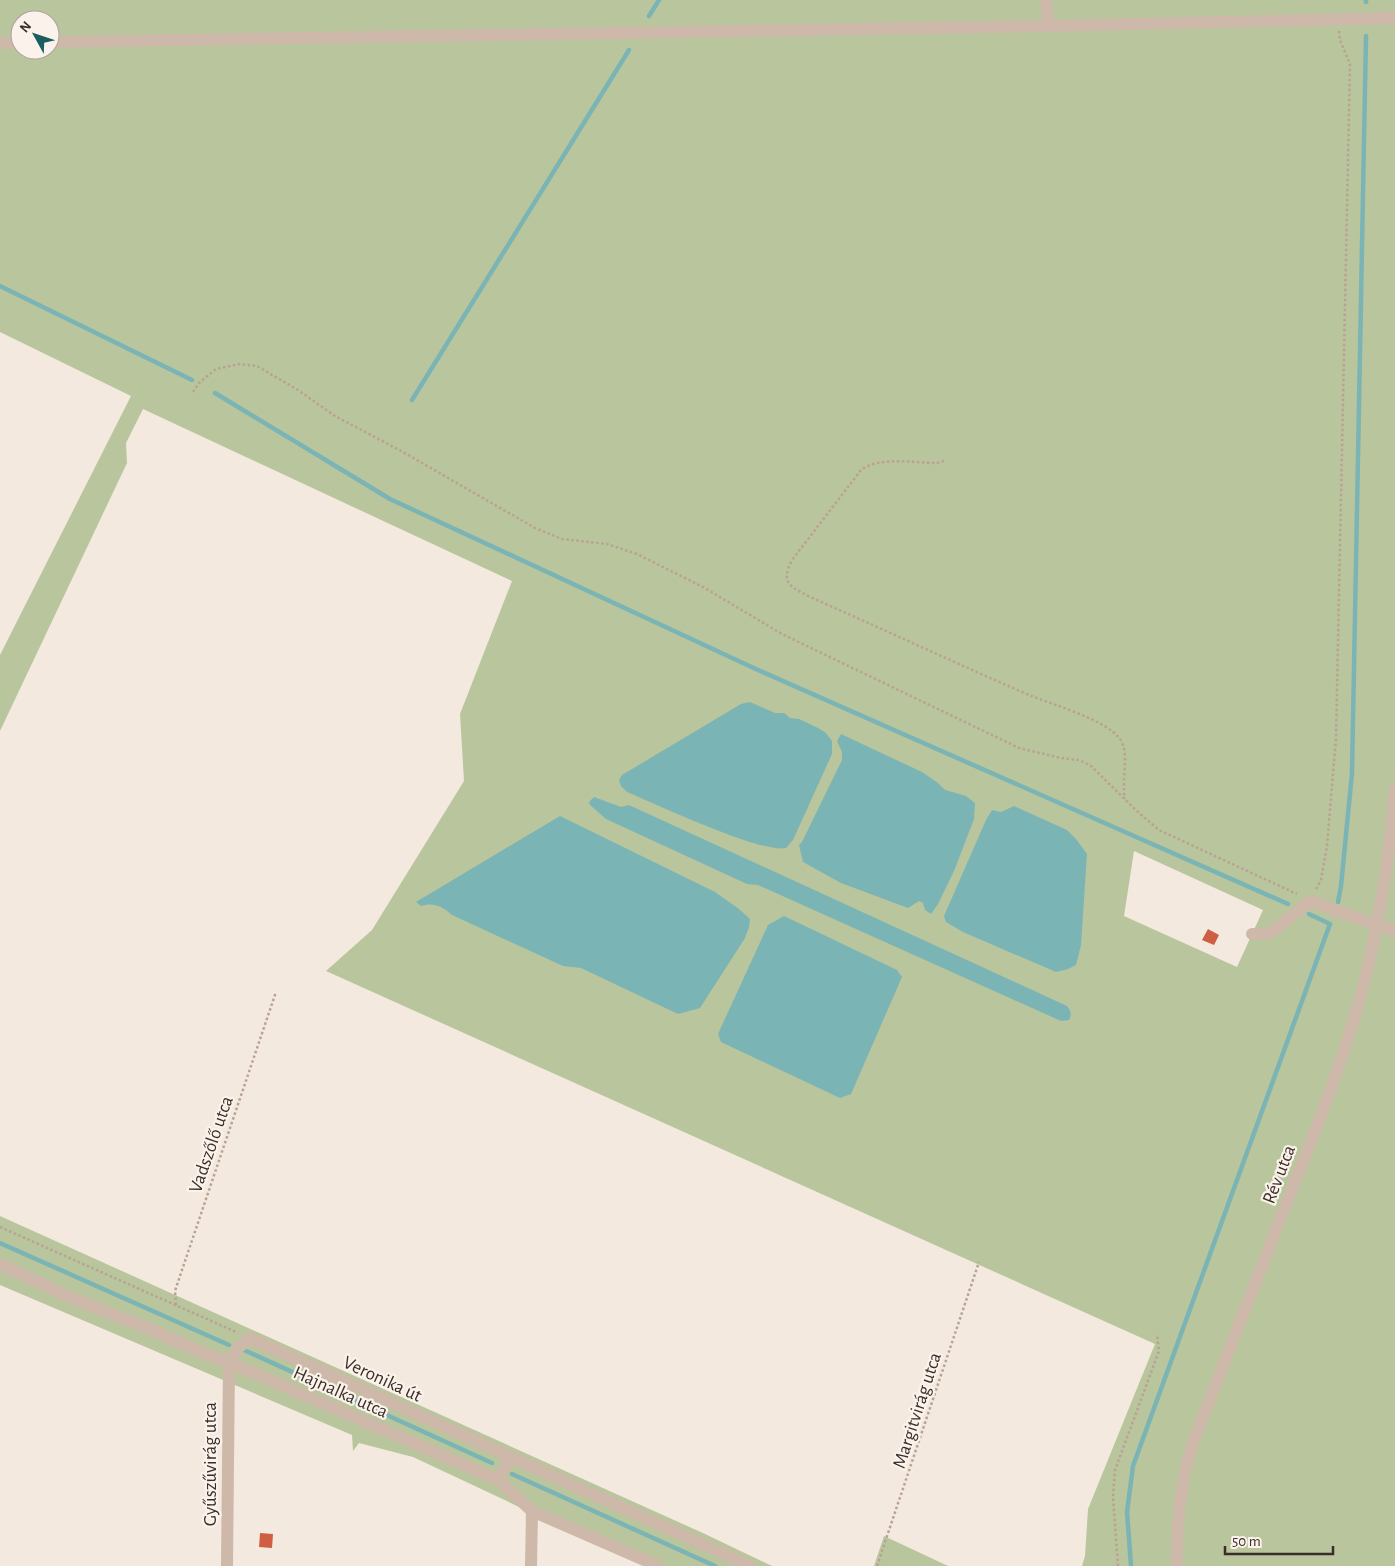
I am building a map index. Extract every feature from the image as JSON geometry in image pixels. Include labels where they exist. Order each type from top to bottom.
[{"type":"street","points":[[1047,0],[1046,5],[1050,26]]},
{"type":"street","points":[[60,42],[1050,26],[1395,18]]},
{"type":"street","name":"Rév utca","points":[[1178,1566],[1180,1493],[1184,1470],[1192,1445],[1329,1095],[1351,1030],[1367,971],[1376,926],[1389,853],[1395,789]]},
{"type":"street","points":[[1252,934],[1269,934],[1310,901],[1376,926],[1395,931]]},
{"type":"street","name":"Hajnalka utca","points":[[0,1264],[69,1297],[228,1362],[498,1480],[532,1510],[658,1566]]},
{"type":"street","points":[[228,1362],[239,1347],[250,1338]]},
{"type":"street","name":"Veronika út","points":[[250,1338],[750,1566]]},
{"type":"street","name":"Gyűszűvirág utca","points":[[227,1566],[228,1362]]},
{"type":"street","points":[[498,1480],[511,1457]]},
{"type":"street","points":[[531,1566],[532,1510]]},
{"type":"path","points":[[194,392],[199,383],[216,370],[239,364],[257,366],[298,390],[334,416],[403,452],[535,528],[562,538],[607,544],[637,554],[703,587],[782,634],[1019,748],[1079,760],[1091,766],[1159,830],[1310,901],[1321,880],[1327,846],[1336,738],[1350,64],[1340,40],[1339,20]]},
{"type":"path","points":[[944,461],[937,463],[882,462],[868,465],[861,470],[792,560],[786,572],[788,582],[792,587],[819,601],[1029,695],[1104,725],[1120,740],[1124,750],[1123,791],[1125,800]]},
{"type":"path","name":"Vadszőlő utca","points":[[176,1305],[175,1291],[276,992]]},
{"type":"path","points":[[0,1227],[250,1338]]},
{"type":"path","name":"Margitvirág utca","points":[[877,1566],[979,1262]]},
{"type":"path","points":[[1118,1566],[1113,1496],[1114,1470],[1159,1350],[1157,1334]]},
{"type":"green space","points":[[0,0],[1395,0],[1395,1566],[1082,1566],[1085,1556],[1088,1509],[1155,1344],[326,971],[372,930],[464,781],[460,714],[512,581],[143,409],[126,443],[127,463],[0,731],[0,655],[131,396],[0,332]],"holes":[[[1134,851],[1263,910],[1237,967],[1124,916]]]},
{"type":"green space","points":[[0,1216],[772,1566],[645,1566],[413,1457],[359,1443],[353,1451],[352,1435],[0,1285]]},
{"type":"green space","points":[[884,1536],[948,1566],[874,1566]]},
{"type":"water","points":[[750,702],[775,713],[784,713],[790,718],[799,719],[818,728],[826,733],[832,741],[832,754],[793,840],[786,848],[773,848],[733,836],[627,792],[621,786],[619,780],[622,775],[741,704]]},
{"type":"water","points":[[841,734],[922,772],[945,790],[966,796],[975,803],[974,819],[954,871],[931,914],[925,910],[923,903],[919,901],[908,908],[841,883],[803,862],[799,845],[842,760],[842,752],[837,741]]},
{"type":"water","points":[[594,797],[621,807],[629,805],[1067,1006],[1071,1016],[1069,1020],[1061,1021],[758,885],[747,884],[606,819],[590,805],[589,802]]},
{"type":"water","points":[[1014,806],[1067,830],[1087,854],[1081,945],[1076,965],[1068,969],[1056,972],[963,932],[946,922],[944,916],[992,810],[1001,812]]},
{"type":"water","points":[[560,816],[715,892],[750,919],[745,938],[700,1008],[678,1014],[581,968],[563,966],[452,915],[441,907],[430,904],[421,906],[416,902]]},
{"type":"water","points":[[784,916],[897,970],[902,977],[851,1094],[840,1098],[721,1042],[718,1034],[768,925]]},
{"type":"building","points":[[1208,929],[1219,935],[1214,945],[1202,940]]},
{"type":"building","points":[[260,1533],[273,1534],[272,1548],[259,1547]]},
{"type":"waterway","points":[[649,16],[659,0]]},
{"type":"waterway","points":[[1338,902],[1352,773],[1366,36]]},
{"type":"waterway","points":[[412,400],[629,50]]},
{"type":"waterway","points":[[0,286],[192,380]]},
{"type":"waterway","points":[[215,393],[390,499],[758,670],[1288,904]]},
{"type":"waterway","points":[[1131,1566],[1127,1512],[1133,1466],[1330,924],[1309,914]]},
{"type":"waterway","points":[[0,1243],[229,1345]]},
{"type":"waterway","points":[[244,1350],[492,1463]]},
{"type":"waterway","points":[[512,1474],[715,1566]]}]
